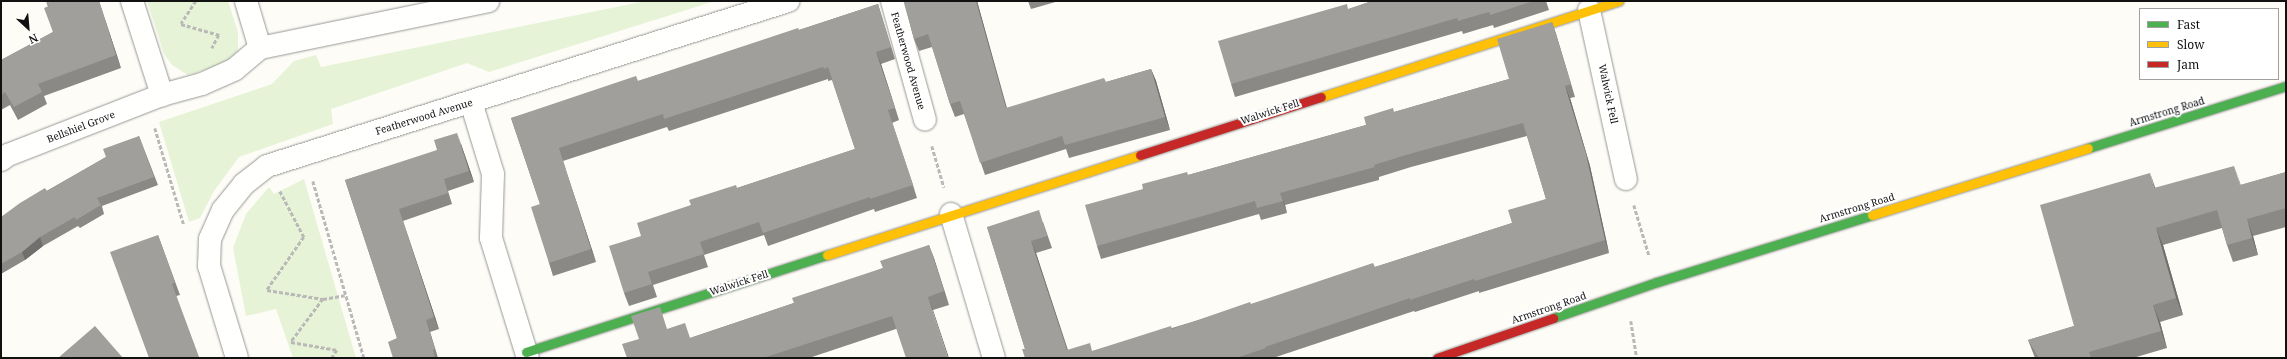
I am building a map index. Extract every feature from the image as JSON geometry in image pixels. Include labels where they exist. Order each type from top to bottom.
[{"type":"street","points":[[132,1],[162,95],[202,84],[234,70],[260,48],[488,1]]},
{"type":"street","points":[[246,1],[260,48]]},
{"type":"street","name":"Featherwood Avenue","points":[[237,358],[210,266],[210,239],[223,210],[244,184],[267,166],[788,1]]},
{"type":"street","name":"Featherwood Avenue","points":[[892,1],[925,120]]},
{"type":"street","points":[[1597,8],[1619,1]]},
{"type":"street","name":"Walwick Fell","points":[[471,102],[493,174],[491,238],[527,355],[951,214],[1597,8],[1626,179]]},
{"type":"street","name":"Armstrong Road","points":[[1437,358],[1626,293],[2286,86]]},
{"type":"street","name":"Bellshiel Grove","points":[[1,160],[8,155],[162,95]]},
{"type":"street","points":[[951,214],[994,358]]},
{"type":"path","points":[[196,1],[181,24],[219,35],[202,67],[202,84]]},
{"type":"path","points":[[925,120],[951,214]]},
{"type":"path","points":[[155,126],[185,228]]},
{"type":"path","points":[[305,153],[364,358]]},
{"type":"path","points":[[267,166],[304,237],[267,290],[323,299],[345,294]]},
{"type":"path","points":[[1626,179],[1646,244]]},
{"type":"path","points":[[1626,293],[1637,358]]},
{"type":"path","points":[[323,299],[291,342],[337,350],[332,358]]},
{"type":"green space","points":[[147,1],[228,1],[238,32],[238,50],[231,62],[188,75],[172,65],[164,54]]},
{"type":"green space","points":[[646,1],[715,1],[489,72],[467,63],[331,109],[333,124],[239,157],[214,191],[200,218],[189,222],[159,122],[272,84],[294,61],[316,55],[321,67]]},
{"type":"green space","points":[[304,179],[356,358],[293,358],[276,309],[246,316],[233,248],[246,214],[269,187],[274,194]]},
{"type":"building","points":[[46,1],[99,1],[116,55],[38,84],[42,92],[14,107],[5,92],[1,95],[1,60],[53,32],[44,8],[49,6]]},
{"type":"building","points":[[904,1],[976,1],[1006,108],[1104,78],[1106,82],[1151,69],[1165,117],[1065,145],[1062,136],[980,163],[960,101],[950,104],[928,34],[914,39]]},
{"type":"building","points":[[1372,1],[1534,1],[1490,15],[1489,12],[1458,21],[1457,18],[1231,84],[1218,41],[1347,4],[1348,9]]},
{"type":"building","points":[[878,4],[891,47],[876,52],[895,108],[888,110],[913,185],[870,199],[870,197],[763,233],[759,222],[700,242],[704,254],[648,272],[652,284],[624,293],[609,246],[641,236],[637,223],[691,205],[689,200],[736,185],[737,188],[855,149],[828,67],[824,69],[823,67],[664,119],[663,114],[559,148],[591,249],[549,263],[531,207],[540,204],[511,118],[636,76],[638,81],[798,28],[799,30]]},
{"type":"building","points":[[1552,22],[1571,84],[1565,86],[1586,154],[1605,240],[1475,281],[1474,279],[1410,300],[1410,298],[1236,358],[1025,358],[1022,349],[1025,349],[987,227],[1039,210],[1047,236],[1031,241],[1067,350],[1090,343],[1092,351],[1171,326],[1172,329],[1250,302],[1251,304],[1373,263],[1375,267],[1512,223],[1508,210],[1546,199],[1523,123],[1406,155],[1374,165],[1375,167],[1280,193],[1283,201],[1257,208],[1255,201],[1097,246],[1085,205],[1143,189],[1142,184],[1187,172],[1188,175],[1366,125],[1364,117],[1393,108],[1394,112],[1509,79],[1497,39]]},
{"type":"building","points":[[457,133],[469,171],[444,179],[448,193],[399,209],[434,317],[426,320],[435,349],[433,350],[435,358],[393,358],[388,342],[397,338],[345,180],[437,150],[434,140]]},
{"type":"building","points":[[139,136],[154,177],[97,198],[101,205],[76,220],[75,217],[40,237],[22,252],[1,264],[1,217],[20,203],[45,188],[47,191],[106,157],[103,149]]},
{"type":"building","points":[[2234,166],[2240,185],[2286,172],[2286,208],[2247,219],[2252,238],[2227,245],[2217,210],[2156,228],[2176,298],[2153,305],[2161,331],[2089,352],[2091,358],[2039,358],[2028,340],[2074,326],[2040,205],[2150,173],[2154,188]]},
{"type":"building","points":[[158,235],[175,282],[172,284],[199,357],[196,358],[149,358],[110,252]]},
{"type":"building","points":[[929,245],[944,291],[928,297],[948,358],[906,358],[892,316],[763,358],[627,358],[622,344],[639,339],[631,316],[660,307],[667,329],[685,323],[690,338],[794,303],[792,298],[883,268],[880,261]]},
{"type":"building","points":[[95,326],[123,358],[58,358]]},
{"type":"traffic: fast","points":[[2088,148],[2286,86]]},
{"type":"traffic: fast","points":[[1553,318],[1657,282],[1872,215]]},
{"type":"traffic: fast","points":[[526,352],[827,255]]},
{"type":"traffic: slow","points":[[1321,97],[1619,1]]},
{"type":"traffic: slow","points":[[1872,215],[2088,148]]},
{"type":"traffic: slow","points":[[827,255],[1140,155]]},
{"type":"traffic: jam","points":[[1140,155],[1321,97]]},
{"type":"traffic: jam","points":[[1437,358],[1553,318]]}]
